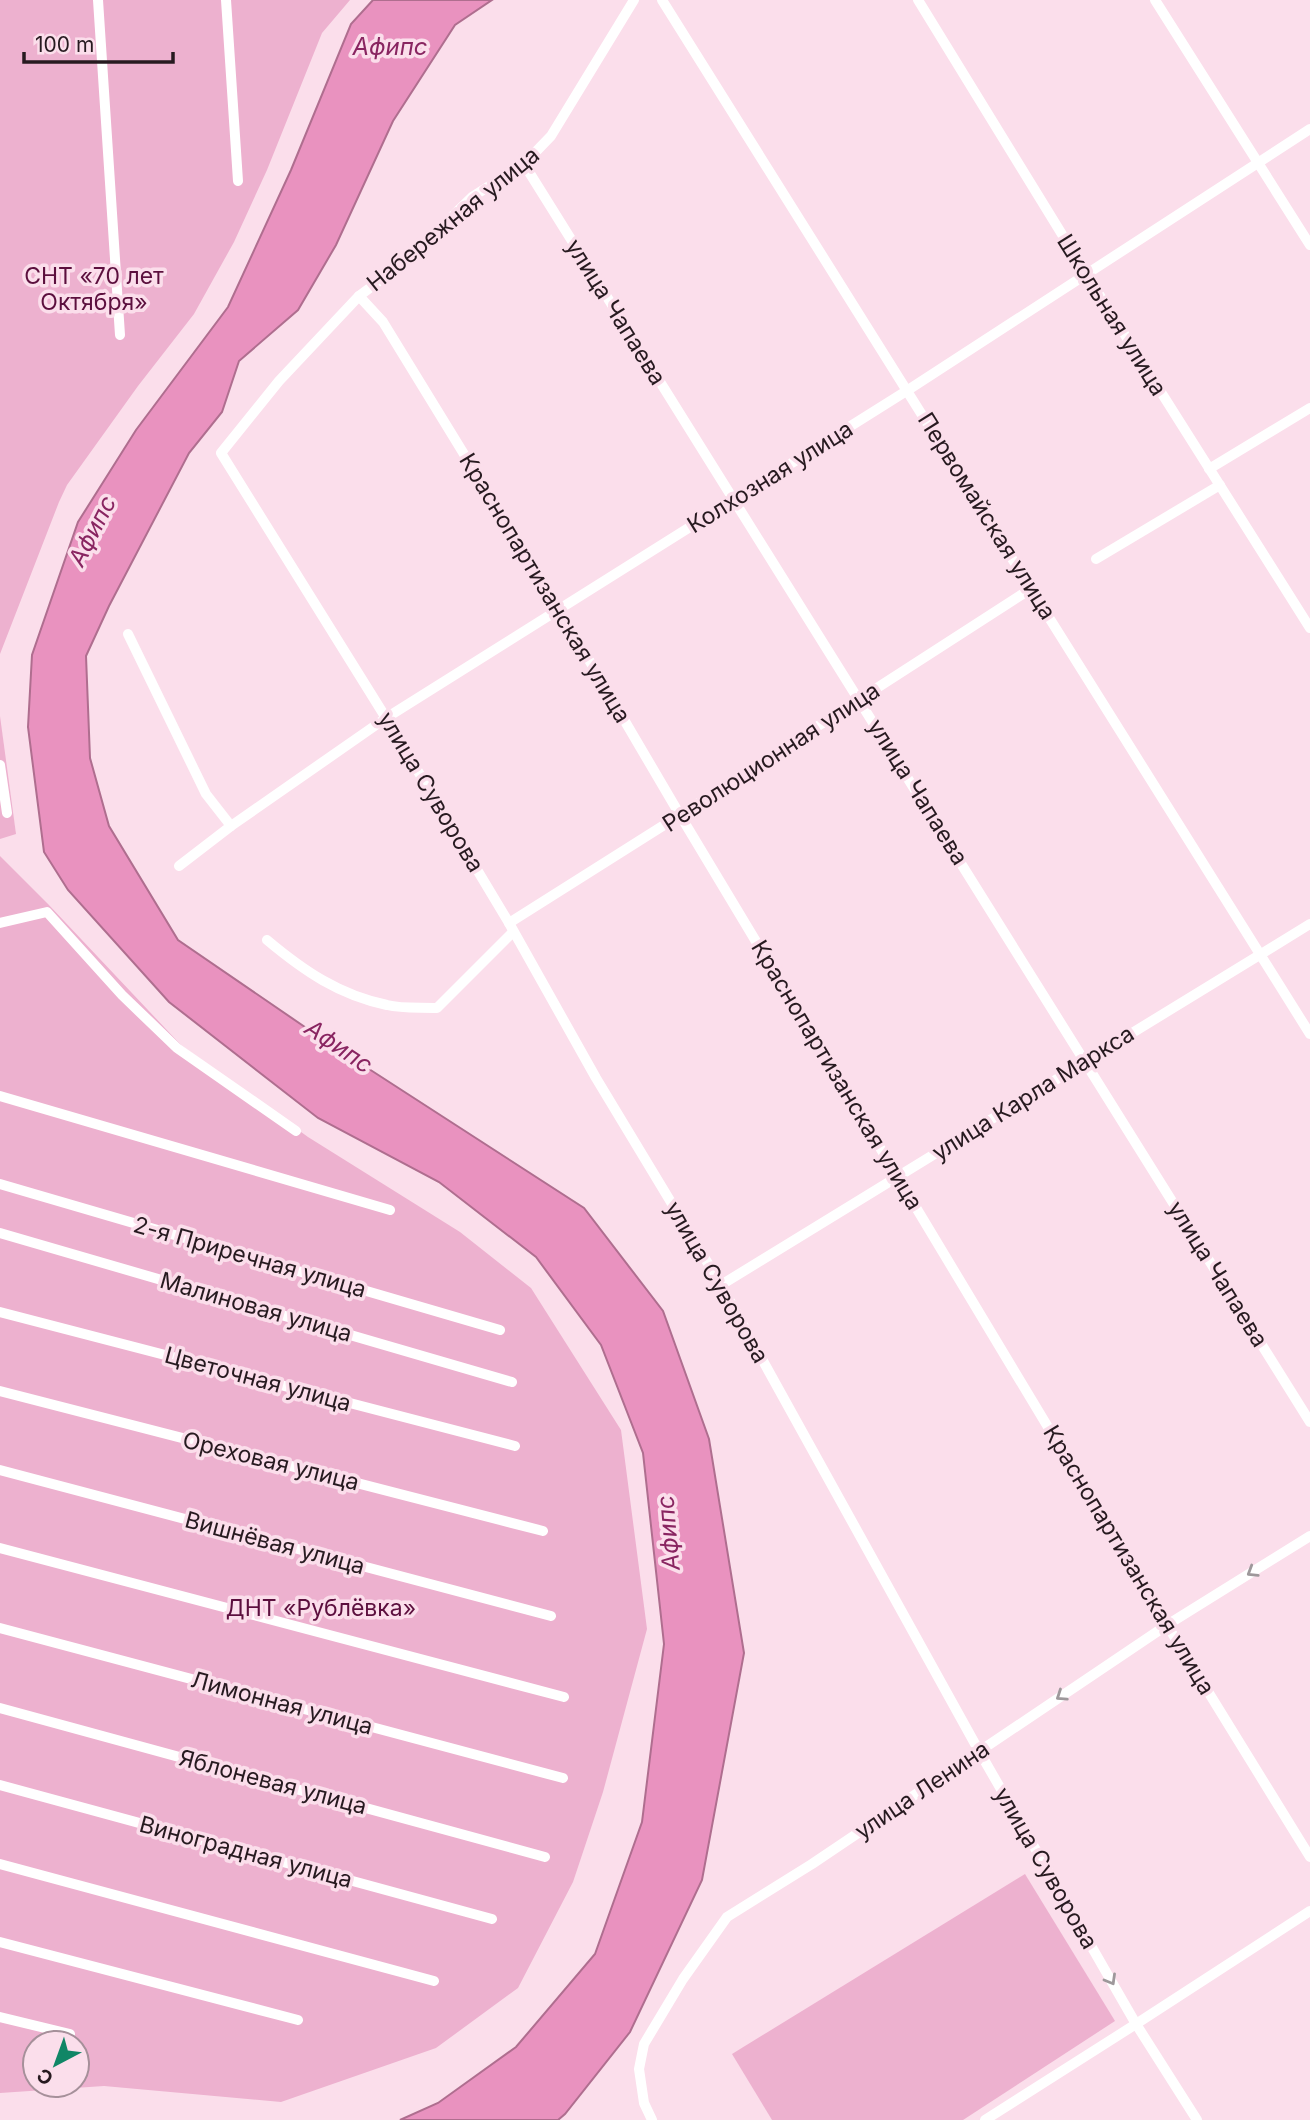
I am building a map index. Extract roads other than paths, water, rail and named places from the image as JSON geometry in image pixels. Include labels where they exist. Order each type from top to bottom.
[{"type":"street","points":[[98,0],[120,335]]},
{"type":"street","points":[[226,0],[238,181]]},
{"type":"street","name":"Набережная улица","points":[[221,453],[279,381],[359,296],[406,261],[472,197],[524,164],[551,136],[634,0]]},
{"type":"street","name":"Первомайская улица","points":[[662,0],[1310,1034]]},
{"type":"street","name":"Школьная улица","points":[[918,0],[1087,275],[1310,628]]},
{"type":"street","points":[[1155,0],[1310,245]]},
{"type":"street","name":"Колхозная улица","points":[[179,866],[231,826],[386,718],[908,390],[1310,129]]},
{"type":"street","name":"улица Чапаева","points":[[524,164],[1310,1422]]},
{"type":"street","name":"Краснопартизанская улица","points":[[359,296],[383,321],[559,609],[680,816],[1167,1625],[1310,1857]]},
{"type":"street","points":[[1209,469],[1310,408]]},
{"type":"street","name":"улица Суворова","points":[[221,453],[386,718],[511,928],[596,1078],[721,1285],[979,1751],[1136,2024],[1197,2120]]},
{"type":"street","points":[[1096,559],[1220,485]]},
{"type":"street","name":"Революционная улица","points":[[267,940],[293,962],[343,992],[389,1006],[437,1008],[511,928],[1032,588]]},
{"type":"street","points":[[128,634],[205,794],[231,826]]},
{"type":"street","points":[[0,765],[7,813]]},
{"type":"street","points":[[0,923],[47,912],[122,995],[177,1048],[296,1131]]},
{"type":"street","name":"улица Карла Маркса","points":[[721,1285],[1310,924]]},
{"type":"street","points":[[0,1096],[390,1210]]},
{"type":"street","name":"2-я Приречная улица","points":[[0,1184],[500,1330]]},
{"type":"street","name":"Малиновая улица","points":[[0,1233],[512,1382]]},
{"type":"street","name":"Цветочная улица","points":[[0,1312],[515,1446]]},
{"type":"street","name":"Ореховая улица","points":[[0,1391],[543,1531]]},
{"type":"street","name":"Вишнёвая улица","points":[[0,1471],[551,1616]]},
{"type":"street","name":"улица Ленина","points":[[652,2120],[644,2103],[639,2069],[644,2045],[683,1979],[727,1917],[812,1864],[1167,1625],[1310,1536]]},
{"type":"street","points":[[0,1548],[564,1697]]},
{"type":"street","name":"Лимонная улица","points":[[0,1628],[563,1778]]},
{"type":"street","name":"Яблоневая улица","points":[[0,1708],[545,1857]]},
{"type":"street","name":"Виноградная улица","points":[[0,1785],[492,1919]]},
{"type":"street","points":[[0,1864],[434,1981]]},
{"type":"street","points":[[985,2120],[1310,1911]]},
{"type":"street","points":[[0,1942],[298,2020]]},
{"type":"street","points":[[0,2017],[49,2029]]},
{"type":"water","name":"Афипс","points":[[373,0],[492,0],[455,25],[393,121],[336,245],[298,310],[239,361],[222,412],[189,453],[109,606],[86,656],[90,758],[109,826],[178,940],[318,1036],[584,1208],[663,1311],[709,1439],[744,1653],[702,1880],[630,2032],[558,2120],[400,2120],[438,2103],[516,2047],[595,1954],[642,1822],[664,1644],[643,1453],[601,1345],[536,1257],[439,1182],[318,1118],[169,1002],[68,890],[44,852],[28,727],[32,655],[78,522],[136,430],[228,307],[291,170],[351,24]]},
{"type":"park label","name":"СНТ «70 лет Октября»","points":[[94,289]]},
{"type":"park label","name":"ДНТ «Рублёвка»","points":[[321,1608]]}]
